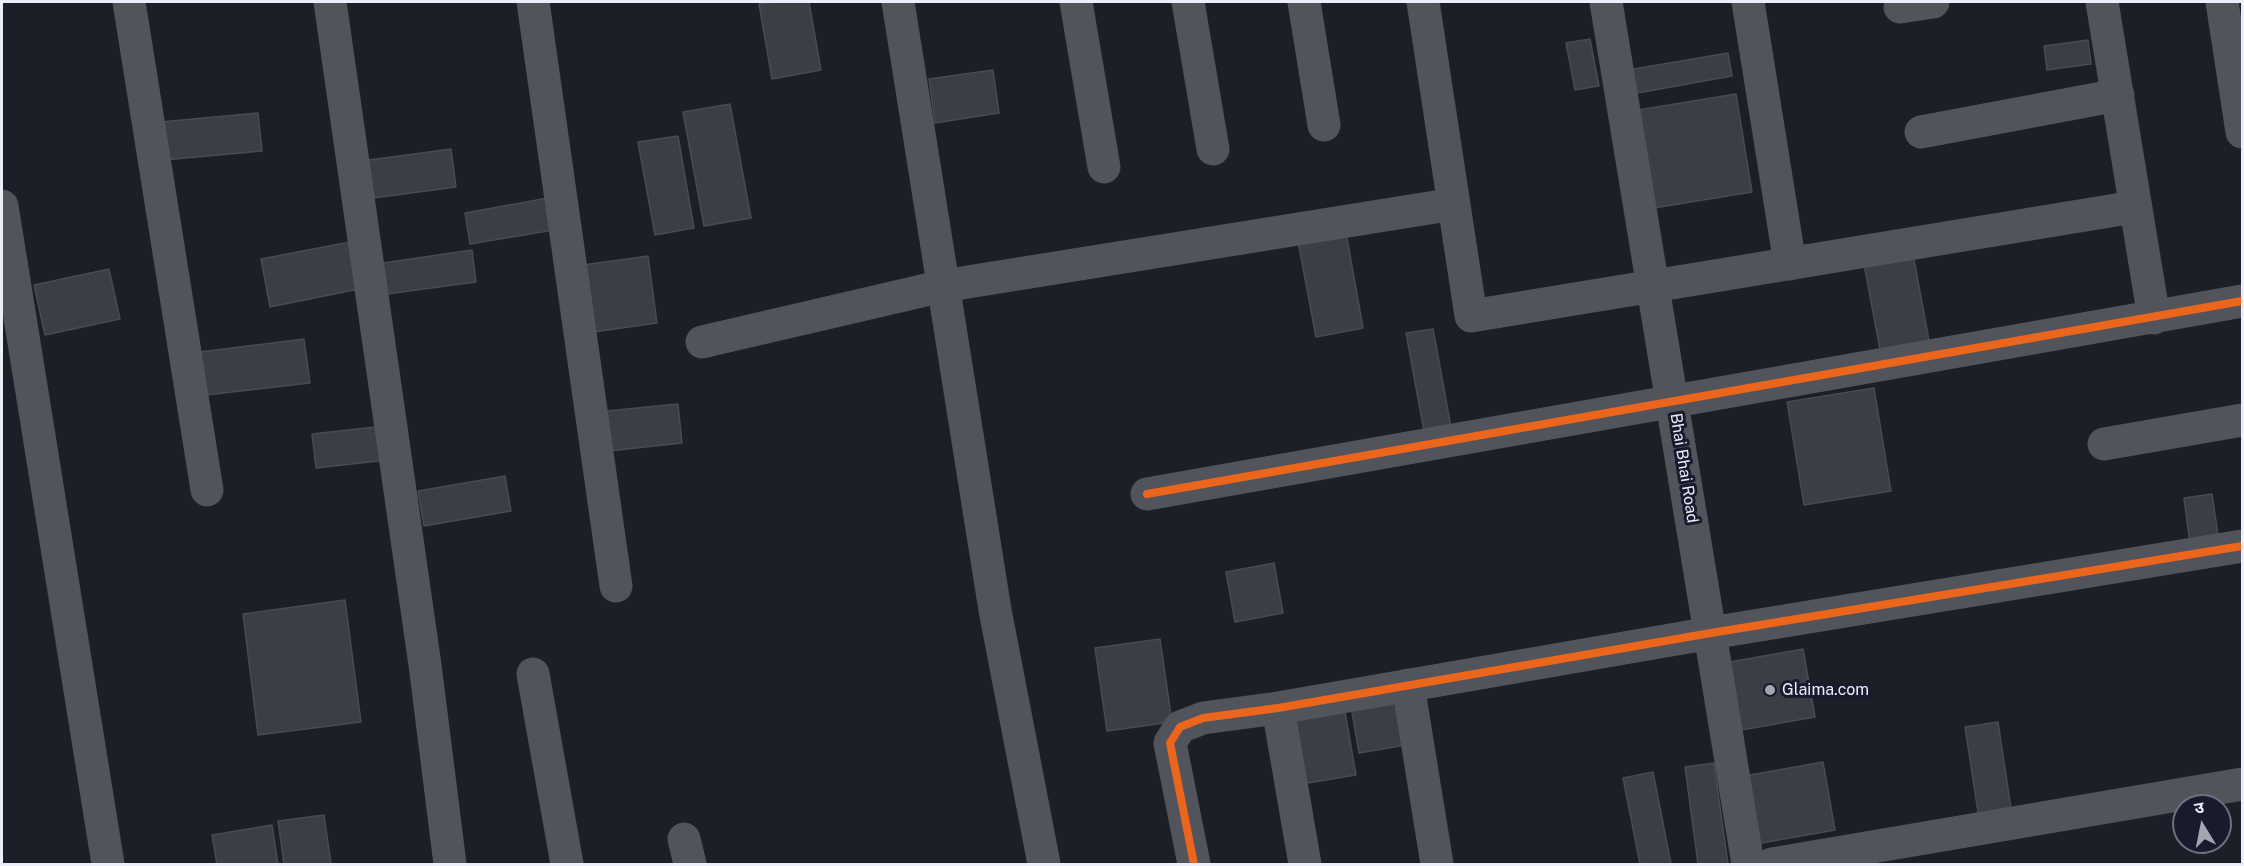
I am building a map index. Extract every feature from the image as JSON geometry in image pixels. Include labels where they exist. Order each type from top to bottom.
[{"type":"street","points":[[129,2],[207,490]]},
{"type":"street","points":[[330,2],[425,664],[450,864]]},
{"type":"street","points":[[533,2],[616,586]]},
{"type":"street","points":[[898,2],[995,610],[1044,864]]},
{"type":"street","points":[[1076,2],[1104,167]]},
{"type":"street","points":[[1188,2],[1213,149]]},
{"type":"street","points":[[1304,2],[1324,125]]},
{"type":"street","points":[[1423,2],[1471,316],[2134,207]]},
{"type":"street","name":"Bhai Bhai Road","points":[[1606,2],[1748,864]]},
{"type":"street","points":[[1748,2],[1790,264]]},
{"type":"street","points":[[1900,7],[1933,2]]},
{"type":"street","points":[[2102,2],[2154,318]]},
{"type":"street","points":[[2222,2],[2238,78],[2242,132]]},
{"type":"street","points":[[1921,132],[2118,95]]},
{"type":"street","points":[[702,342],[944,286],[1454,204]]},
{"type":"street","points":[[2,206],[108,864]]},
{"type":"street","points":[[1147,494],[1673,399],[2154,318],[2242,301]]},
{"type":"street","points":[[2104,444],[2242,420]]},
{"type":"street","points":[[1194,864],[1170,743],[1180,727],[1203,718],[1278,708],[1711,633],[2242,546]]},
{"type":"street","points":[[533,675],[567,864]]},
{"type":"street","points":[[1408,685],[1437,864]]},
{"type":"street","points":[[1278,708],[1305,864]]},
{"type":"street","points":[[1772,864],[2242,784]]},
{"type":"building","points":[[809,2],[821,70],[772,79],[759,4]]},
{"type":"building","points":[[1590,39],[1599,86],[1575,90],[1566,43]]},
{"type":"building","points":[[2088,40],[2091,64],[2047,70],[2044,46]]},
{"type":"building","points":[[1728,53],[1732,76],[1632,94],[1628,70]]},
{"type":"building","points":[[993,70],[999,113],[935,123],[929,79]]},
{"type":"building","points":[[1736,94],[1752,192],[1648,209],[1632,111]]},
{"type":"building","points":[[730,104],[751,218],[704,226],[683,112]]},
{"type":"building","points":[[258,113],[262,151],[164,160],[160,122]]},
{"type":"building","points":[[678,136],[694,228],[655,235],[638,142]]},
{"type":"building","points":[[451,149],[456,187],[374,198],[369,160]]},
{"type":"building","points":[[548,198],[554,230],[470,244],[465,213]]},
{"type":"building","points":[[1345,227],[1363,328],[1316,337],[1297,236]]},
{"type":"building","points":[[355,241],[364,288],[270,307],[261,259]]},
{"type":"building","points":[[472,250],[476,282],[387,294],[383,263]]},
{"type":"building","points":[[1913,254],[1930,346],[1881,355],[1864,264]]},
{"type":"building","points":[[648,256],[657,323],[586,333],[576,266]]},
{"type":"building","points":[[109,269],[120,319],[45,335],[34,285]]},
{"type":"building","points":[[1433,329],[1451,427],[1424,431],[1406,333]]},
{"type":"building","points":[[304,339],[310,383],[206,395],[200,352]]},
{"type":"building","points":[[1874,388],[1891,491],[1804,505],[1787,402]]},
{"type":"building","points":[[678,404],[682,443],[600,452],[596,412]]},
{"type":"building","points":[[384,426],[388,460],[316,468],[312,434]]},
{"type":"building","points":[[505,476],[511,511],[424,526],[418,491]]},
{"type":"building","points":[[2212,494],[2220,548],[2191,552],[2184,498]]},
{"type":"building","points":[[1274,563],[1283,613],[1235,622],[1226,572]]},
{"type":"building","points":[[345,600],[361,722],[258,735],[243,614]]},
{"type":"building","points":[[1160,639],[1172,722],[1107,731],[1095,648]]},
{"type":"building","name":"Glaima.com","points":[[1803,649],[1815,717],[1736,731],[1724,663]]},
{"type":"building","points":[[1397,698],[1406,745],[1359,753],[1351,706]]},
{"type":"building","points":[[1345,712],[1356,775],[1302,784],[1291,722]]},
{"type":"building","points":[[1998,722],[2012,815],[1979,819],[1965,727]]},
{"type":"building","points":[[1823,762],[1835,830],[1756,844],[1744,776]]},
{"type":"building","points":[[1714,763],[1728,864],[1698,864],[1685,767]]},
{"type":"building","points":[[1653,772],[1671,864],[1640,864],[1623,778]]},
{"type":"building","points":[[324,815],[331,864],[284,864],[278,821]]},
{"type":"building","points":[[272,825],[278,864],[217,864],[212,835]]},
{"type":"cycle path","points":[[1147,494],[2242,301]]},
{"type":"cycle path","points":[[1194,864],[1170,743],[1180,727],[1203,718],[1278,708],[1711,633],[2242,546]]},
{"type":"place","name":"Glaima.com","points":[[1770,690]]}]
